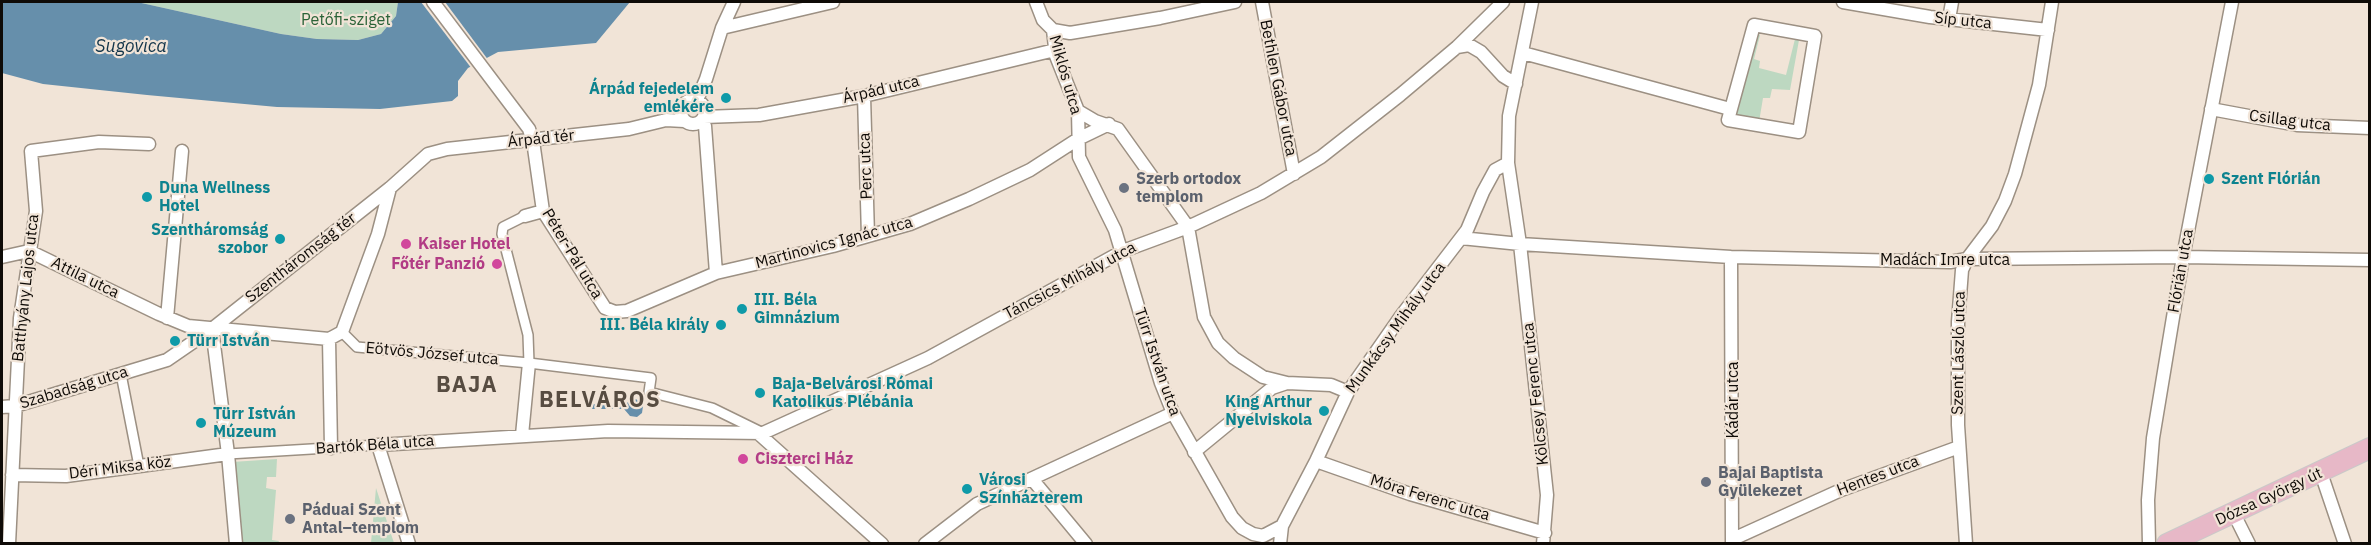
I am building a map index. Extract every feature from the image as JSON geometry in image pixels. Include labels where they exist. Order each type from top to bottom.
[{"type":"main road","name":"Dózsa György út","points":[[2167,543],[2321,473],[2370,448]]},
{"type":"street","points":[[433,2],[529,129],[533,141]]},
{"type":"street","points":[[703,119],[693,125],[687,108],[712,60],[722,28],[734,2]]},
{"type":"street","points":[[722,28],[833,2]]},
{"type":"street","name":"Miklós utca","points":[[1036,2],[1043,20],[1053,30],[1055,50],[1078,111],[1079,157],[1115,230],[1122,251]]},
{"type":"street","points":[[1053,30],[1070,33],[1160,18],[1235,2]]},
{"type":"street","name":"Bethlen Gábor utca","points":[[1262,2],[1294,174]]},
{"type":"street","name":"Táncsics Mihály utca","points":[[761,433],[928,358],[1122,251],[1188,227],[1261,193],[1294,174],[1321,157],[1458,48],[1503,2]]},
{"type":"street","name":"Kölcsey Ferenc utca","points":[[1532,2],[1509,116],[1508,163],[1520,244],[1547,495],[1544,538]]},
{"type":"street","name":"Síp utca","points":[[1844,2],[1949,19],[2048,30]]},
{"type":"street","points":[[1949,19],[1952,2]]},
{"type":"street","name":"Szent László utca","points":[[1966,543],[1959,447],[1960,280],[1967,259],[1992,226],[2005,201],[2015,174],[2039,85],[2052,2]]},
{"type":"street","name":"Flórián utca","points":[[2149,543],[2148,500],[2153,438],[2183,257],[2232,2]]},
{"type":"street","points":[[1754,25],[1815,36],[1799,132],[1728,120],[1726,108],[1754,25]]},
{"type":"street","points":[[1458,48],[1469,45],[1480,52],[1503,76],[1516,84]]},
{"type":"street","name":"Árpád utca","points":[[703,119],[759,115],[864,96],[1055,50]]},
{"type":"street","points":[[1523,53],[1726,108]]},
{"type":"street","name":"Perc utca","points":[[864,96],[868,236]]},
{"type":"street","points":[[687,108],[704,107],[703,119],[716,273]]},
{"type":"street","name":"Árpád tér","points":[[417,162],[428,154],[447,149],[629,129],[666,120],[687,108]]},
{"type":"street","name":"Csillag utca","points":[[2211,109],[2297,124],[2370,128]]},
{"type":"street","points":[[1078,111],[1095,121],[1110,124],[1118,129],[1188,227],[1204,317],[1211,333],[1226,351],[1263,377],[1287,383],[1331,385],[1348,392]]},
{"type":"street","name":"Martinovics Ignác utca","points":[[627,311],[716,273],[910,224],[1030,170],[1078,138],[1110,124]]},
{"type":"street","name":"Péter-Pál utca","points":[[533,141],[543,211],[605,308],[615,312],[627,311]]},
{"type":"street","name":"Batthyány Lajos utca","points":[[9,543],[20,318],[36,211],[31,150],[99,142],[149,144]]},
{"type":"street","points":[[182,151],[167,318],[188,326],[329,339],[342,332]]},
{"type":"street","name":"Szentháromság tér","points":[[147,366],[167,360],[212,329],[390,188],[417,162]]},
{"type":"street","name":"Munkácsy Mihály utca","points":[[1279,537],[1348,392],[1401,316],[1467,230],[1483,192],[1495,171],[1508,163]]},
{"type":"street","name":"Szentháromság tér","points":[[342,332],[378,234],[390,188]]},
{"type":"street","points":[[522,435],[529,363],[528,335],[502,234],[503,227],[525,216],[543,211]]},
{"type":"street","points":[[1461,238],[1520,244]]},
{"type":"street","name":"Madách Imre utca","points":[[1520,244],[1731,257],[1950,262],[1967,259],[2183,257],[2370,260]]},
{"type":"street","points":[[2,257],[30,251]]},
{"type":"street","name":"Attila utca","points":[[30,251],[167,318]]},
{"type":"street","name":"Türr István utca","points":[[1122,251],[1161,383],[1173,413],[1194,452],[1232,517],[1242,528],[1253,534],[1279,537]]},
{"type":"street","name":"Kádár utca","points":[[1731,257],[1733,541]]},
{"type":"street","points":[[212,329],[228,454],[236,543]]},
{"type":"street","name":"Eötvös József utca","points":[[342,332],[357,347],[529,363],[651,378],[648,392],[712,408],[761,433]]},
{"type":"street","points":[[329,339],[331,448]]},
{"type":"street","name":"Szabadság utca","points":[[2,407],[15,406],[147,366]]},
{"type":"street","points":[[121,374],[139,466]]},
{"type":"street","points":[[1194,452],[1259,397],[1272,388],[1287,383]]},
{"type":"street","points":[[925,543],[977,504],[1173,413]]},
{"type":"street","name":"Bartók Béla utca","points":[[228,454],[522,435],[644,431],[761,433]]},
{"type":"street","points":[[761,433],[882,543]]},
{"type":"street","points":[[378,445],[409,543]]},
{"type":"street","name":"Hentes utca","points":[[1733,541],[1841,490],[1959,447]]},
{"type":"street","name":"Déri Miksa köz","points":[[12,475],[66,476],[228,454]]},
{"type":"street","name":"Móra Ferenc utca","points":[[1316,461],[1544,538]]},
{"type":"street","points":[[2321,473],[2345,543]]},
{"type":"street","points":[[1032,479],[1086,543]]},
{"type":"street","points":[[2234,513],[2249,543]]},
{"type":"green space","name":"Petőfi-sziget","points":[[137,2],[398,2],[396,16],[381,34],[358,40],[317,39],[281,34]]},
{"type":"green space","points":[[1757,34],[1760,35],[1754,59],[1760,61],[1759,68],[1786,75],[1795,39],[1799,40],[1790,90],[1772,89],[1770,98],[1763,98],[1759,122],[1735,118]]},
{"type":"green space","points":[[277,459],[276,477],[267,477],[266,488],[276,490],[272,540],[279,541],[278,543],[239,543],[232,462]]},
{"type":"green space","points":[[376,488],[394,543],[371,543]]},
{"type":"water","name":"Sugovica","points":[[2,2],[137,2],[281,34],[317,39],[358,40],[381,34],[396,16],[398,2],[630,2],[596,43],[498,52],[468,68],[458,81],[458,96],[452,101],[380,109],[277,107],[147,95],[43,84],[2,73]]},
{"type":"water","points":[[636,399],[643,406],[642,413],[637,417],[630,416],[624,409],[589,409],[589,404],[624,406]]},
{"type":"pier","points":[[421,2],[445,2],[489,61],[472,69]]},
{"type":"place","name":"Árpád fejedelem emlékére","points":[[726,98]]},
{"type":"place","name":"Szent Flórián","points":[[2209,179]]},
{"type":"place","name":"Szerb ortodox templom","points":[[1124,188]]},
{"type":"place","name":"Duna Wellness Hotel","points":[[147,197]]},
{"type":"place","name":"Szentháromság szobor","points":[[280,239]]},
{"type":"place","name":"Kaiser Hotel","points":[[406,244]]},
{"type":"place","name":"Főtér Panzió","points":[[497,264]]},
{"type":"place","name":"III. Béla Gimnázium","points":[[742,309]]},
{"type":"place","name":"III. Béla király","points":[[721,325]]},
{"type":"place","name":"Türr István","points":[[175,341]]},
{"type":"place","name":"Baja-Belvárosi Római Katolikus Plébánia","points":[[760,393]]},
{"type":"place","name":"King Arthur Nyelviskola","points":[[1324,411]]},
{"type":"place","name":"Türr István Múzeum","points":[[201,423]]},
{"type":"place","name":"Ciszterci Ház","points":[[743,459]]},
{"type":"place","name":"Bajai Baptista Gyülekezet","points":[[1706,482]]},
{"type":"place","name":"Városi Színházterem","points":[[967,489]]},
{"type":"place","name":"Páduai Szent Antal–templom","points":[[290,519]]},
{"type":"district","name":"BAJA","points":[[467,386]]},
{"type":"district","name":"BELVÁROS","points":[[600,401]]}]
